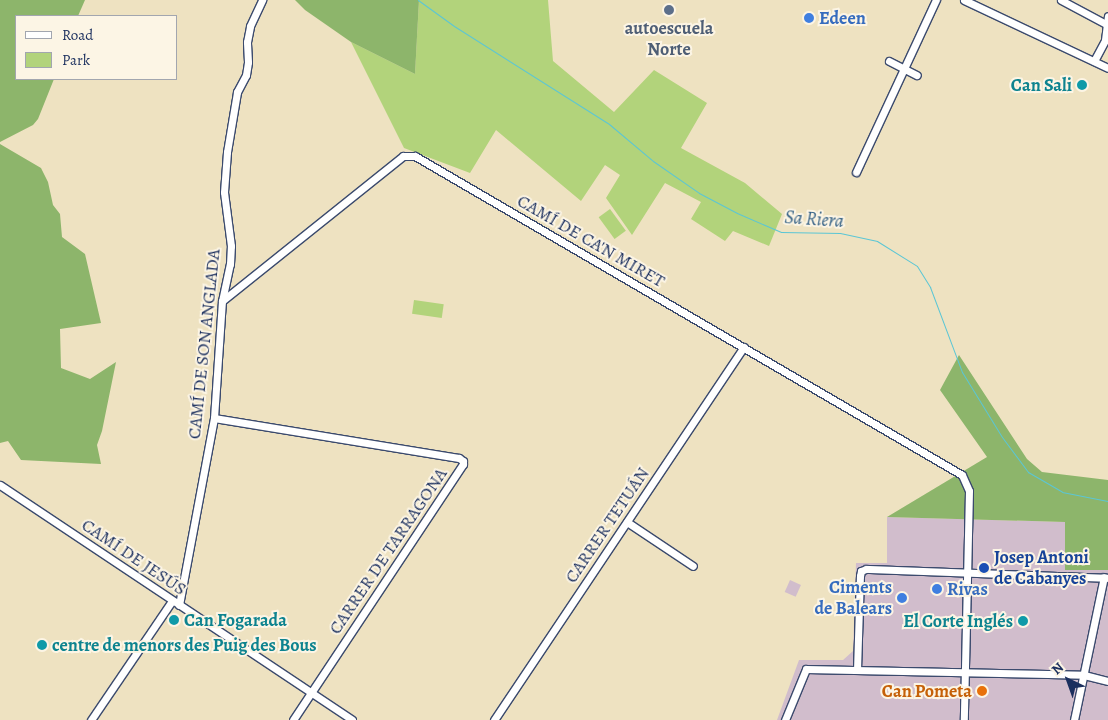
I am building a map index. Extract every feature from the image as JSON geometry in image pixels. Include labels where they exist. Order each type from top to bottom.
[{"type":"street","name":"CAMÍ DE SON ANGLADA","points":[[179,605],[214,418],[222,301],[230,264],[231,246],[224,192],[227,152],[237,92],[246,75],[248,62],[247,42],[250,26],[262,0]]},
{"type":"street","points":[[856,172],[936,0]]},
{"type":"street","points":[[964,0],[1108,68]]},
{"type":"street","points":[[1061,0],[1106,24]]},
{"type":"street","points":[[1094,61],[1105,40],[1108,16]]},
{"type":"street","points":[[888,61],[917,75]]},
{"type":"street","name":"CAMÍ DE CA'N MIRET","points":[[222,301],[403,156],[415,156],[962,475],[969,491],[968,573]]},
{"type":"street","name":"CARRER TETUÁN","points":[[494,720],[744,348]]},
{"type":"street","name":"CARRER DE TARRAGONA","points":[[214,418],[460,458],[463,461],[463,464],[311,692]]},
{"type":"street","name":"CAMÍ DE JESÚS","points":[[0,485],[352,720]]},
{"type":"street","points":[[627,522],[693,566]]},
{"type":"street","points":[[857,670],[861,571],[866,569],[1106,578],[1074,720]]},
{"type":"street","points":[[964,720],[968,573]]},
{"type":"street","points":[[91,720],[172,601]]},
{"type":"street","points":[[785,720],[806,668],[1084,675],[1108,681]]},
{"type":"street","points":[[293,720],[311,692]]},
{"type":"shaded area","points":[[887,517],[1065,522],[1065,570],[1108,570],[1108,720],[777,720],[799,660],[843,660],[853,651],[856,563],[887,563]]},
{"type":"shaded area","points":[[790,580],[801,585],[796,597],[785,592]]},
{"type":"green space","points":[[0,0],[85,0],[78,15],[15,15],[15,80],[54,80],[38,119],[33,125],[0,142]]},
{"type":"green space","points":[[295,0],[419,0],[415,74],[351,42],[305,10]]},
{"type":"green space","points":[[419,0],[548,0],[553,61],[614,112],[654,70],[707,103],[681,148],[745,183],[782,214],[769,246],[733,231],[725,241],[691,219],[701,202],[665,183],[632,235],[606,198],[620,175],[605,165],[581,201],[496,130],[470,173],[404,148],[351,42],[415,74]]},
{"type":"green space","points":[[0,144],[41,168],[48,182],[53,205],[60,214],[62,237],[85,254],[101,323],[60,329],[61,368],[90,379],[116,362],[102,431],[97,445],[101,464],[21,460],[8,441],[0,443]]},
{"type":"green space","points":[[610,209],[626,231],[615,239],[599,217]]},
{"type":"green space","points":[[414,300],[444,304],[442,318],[412,314]]},
{"type":"green space","points":[[959,355],[1027,459],[1042,472],[1108,480],[1108,570],[1065,570],[1065,522],[887,517],[987,457],[940,390]]},
{"type":"waterway","name":"Sa Riera","points":[[418,0],[454,26],[609,124],[653,161],[699,193],[737,213],[781,232],[840,233],[877,241],[917,266],[930,287],[962,372],[1002,437],[1028,472],[1062,492],[1108,501]]},
{"type":"place","name":"autoescuela Norte","points":[[669,10]]},
{"type":"place","name":"Edeen","points":[[809,18]]},
{"type":"place","name":"Can Sali","points":[[1082,85]]},
{"type":"place","name":"Josep Antoni de Cabanyes","points":[[984,568]]},
{"type":"place","name":"Rivas","points":[[937,589]]},
{"type":"place","name":"Ciments de Balears","points":[[902,598]]},
{"type":"place","name":"Can Fogarada","points":[[174,620]]},
{"type":"place","name":"El Corte Inglés","points":[[1023,621]]},
{"type":"place","name":"centre de menors des Puig des Bous","points":[[42,645]]},
{"type":"place","name":"Can Pometa","points":[[982,691]]}]
